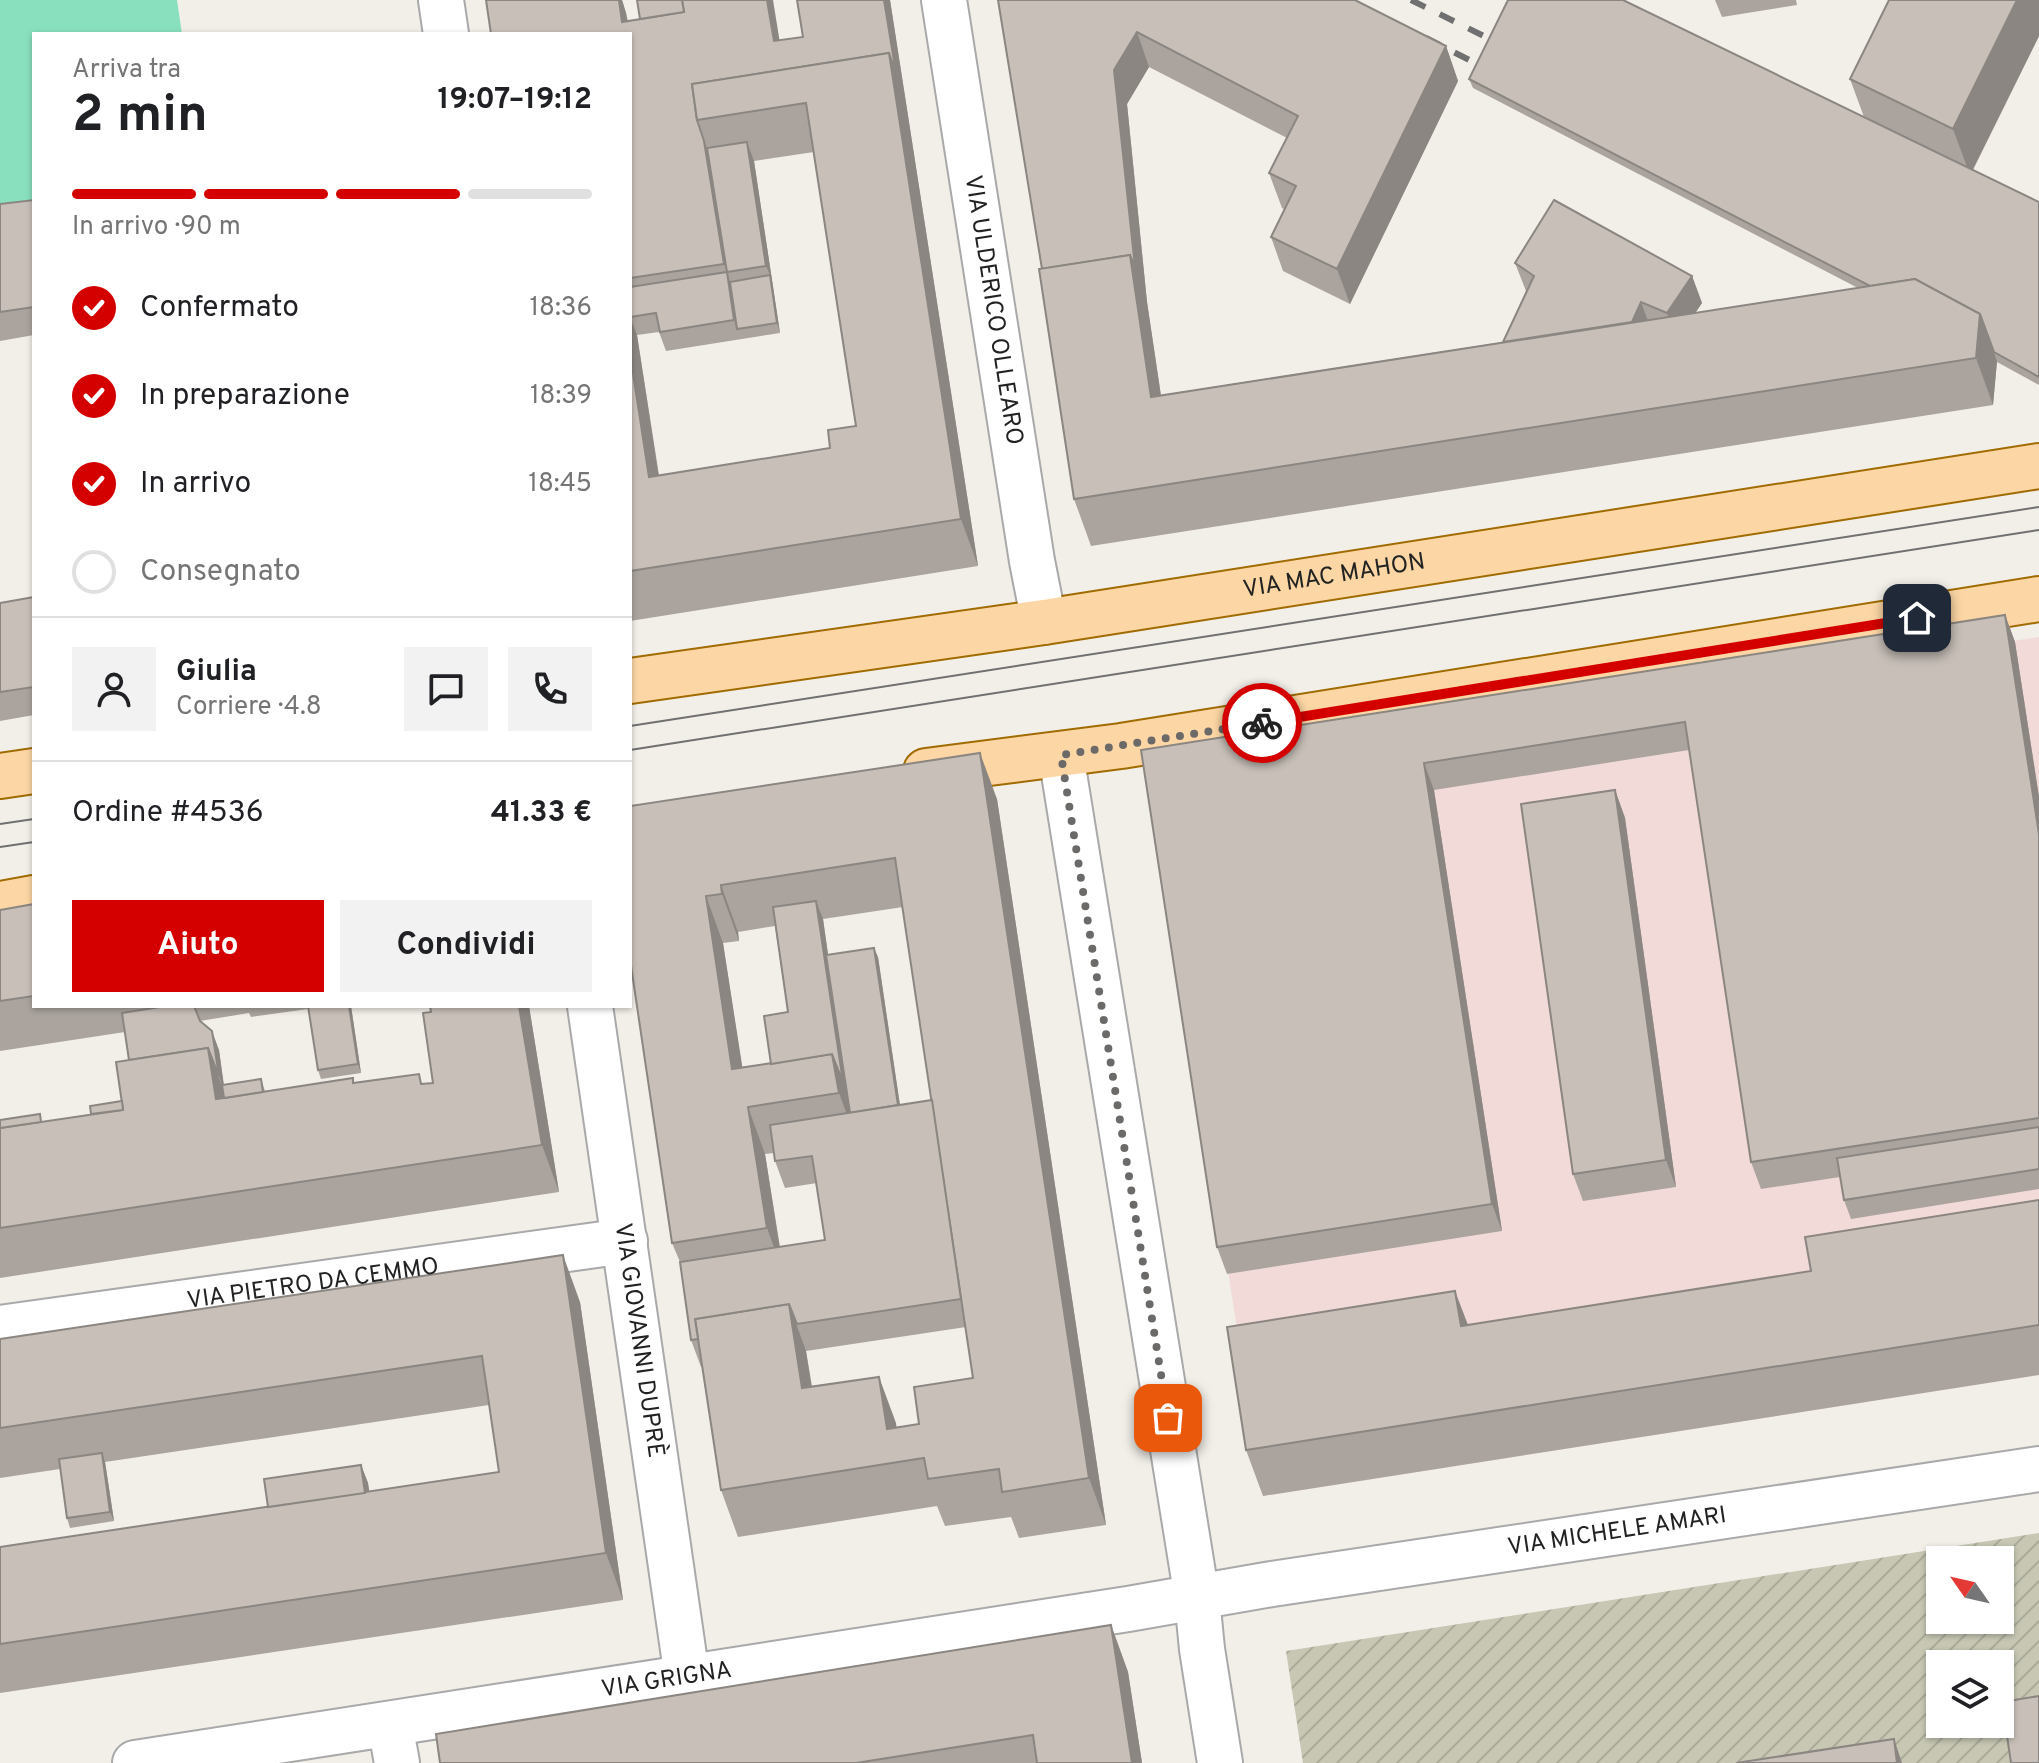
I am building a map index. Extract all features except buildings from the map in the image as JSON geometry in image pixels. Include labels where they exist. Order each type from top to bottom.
[{"type":"main road","name":"VIA MAC MAHON","points":[[632,681],[1044,622],[2039,466]]},
{"type":"main road","points":[[892,775],[1061,755],[2039,599]]},
{"type":"main road","points":[[0,776],[32,771]]},
{"type":"main road","points":[[0,904],[32,898]]},
{"type":"street","points":[[441,0],[446,32]]},
{"type":"street","name":"VIA ULDERICO OLLEARO","points":[[944,0],[1044,622]]},
{"type":"street","points":[[1061,755],[1197,1598],[1220,1763]]},
{"type":"street","name":"VIA GIOVANNI DUPRÈ","points":[[590,1008],[687,1677]]},
{"type":"street","name":"VIA PIETRO DA CEMMO","points":[[0,1328],[625,1241]]},
{"type":"street","name":"VIA MICHELE AMARI","points":[[1197,1598],[1272,1584],[2039,1469]]},
{"type":"street","name":"VIA GRIGNA","points":[[135,1763],[394,1744],[687,1677],[1197,1598]]},
{"type":"shaded area","points":[[2039,637],[2039,1375],[1263,1496],[1151,777]]},
{"type":"shaded area","points":[[2039,1533],[2039,1763],[1303,1763],[1286,1651],[1926,1551],[1926,1634],[2014,1634],[2014,1546],[1956,1546]]},
{"type":"green space","points":[[0,0],[177,0],[182,32],[32,32],[32,216],[0,221]]},
{"type":"tram line","points":[[632,726],[2039,507]]},
{"type":"tram line","points":[[632,750],[2039,530]]},
{"type":"tram line","points":[[0,824],[32,819]]},
{"type":"tram line","points":[[0,847],[32,842]]},
{"type":"railway","points":[[1411,0],[1496,42]]},
{"type":"railway","points":[[1426,38],[1483,67]]},
{"type":"way so far","points":[[1168,1418],[1061,755],[1262,723]]},
{"type":"route","points":[[1262,723],[1917,618]]}]
